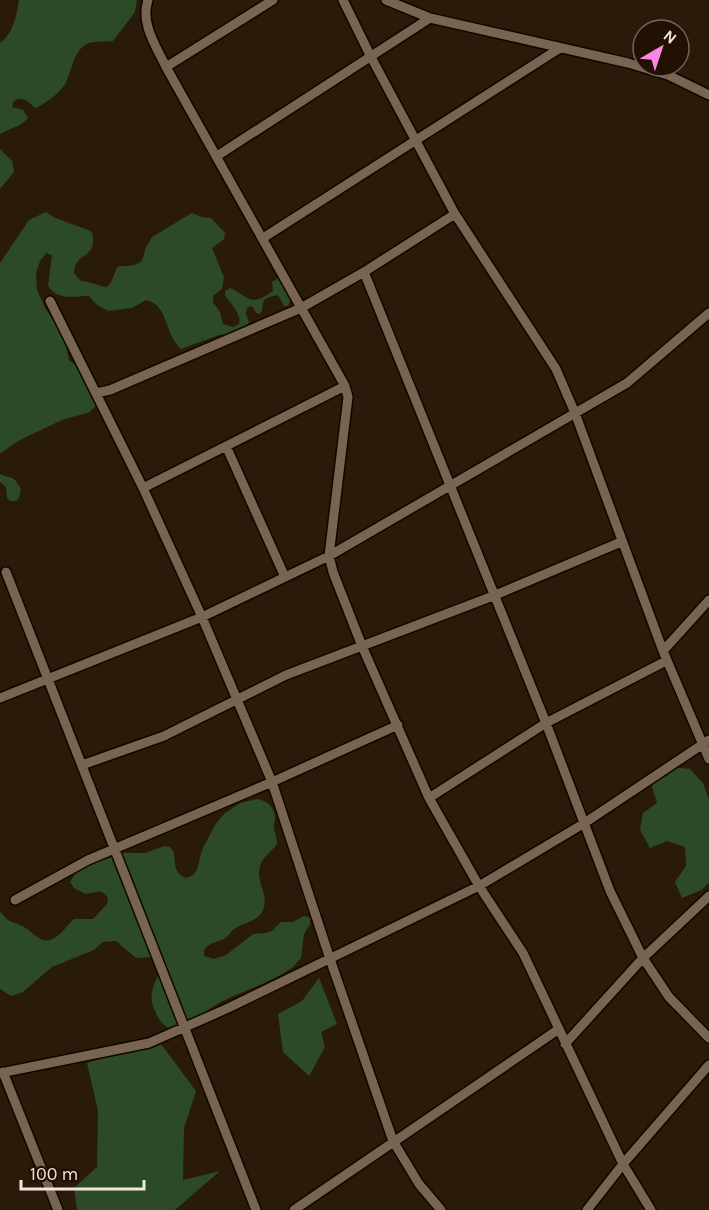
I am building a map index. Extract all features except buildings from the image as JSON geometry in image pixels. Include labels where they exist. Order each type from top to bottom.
[{"type":"street","points":[[148,0],[146,7],[148,29],[166,67],[345,386],[348,397],[329,556],[362,646],[429,798],[479,886],[523,953],[623,1164],[651,1210]]},
{"type":"street","points":[[166,67],[273,0]]},
{"type":"street","points":[[343,0],[371,57],[456,214],[556,369],[575,413],[664,656],[706,742],[709,759]]},
{"type":"street","points":[[387,0],[430,18],[628,63],[668,75],[708,93]]},
{"type":"street","points":[[217,156],[430,18]]},
{"type":"street","points":[[263,238],[560,48]]},
{"type":"street","points":[[96,393],[110,390],[301,308],[364,272],[456,214]]},
{"type":"street","points":[[364,272],[546,723],[610,891],[643,958],[669,998],[709,1038]]},
{"type":"street","points":[[50,301],[143,488],[202,617],[272,782],[393,1141],[419,1184],[441,1210]]},
{"type":"street","points":[[0,698],[202,617],[329,556],[627,382],[709,313]]},
{"type":"street","points":[[143,488],[345,386]]},
{"type":"street","points":[[226,446],[285,577]]},
{"type":"street","points":[[82,765],[164,736],[286,675],[493,596],[621,542]]},
{"type":"street","points":[[6,572],[256,1210]]},
{"type":"street","points":[[429,798],[546,723],[664,656],[709,600]]},
{"type":"street","points":[[15,900],[88,860],[272,782],[398,725]]},
{"type":"street","points":[[57,1210],[2,1073],[149,1043],[185,1028],[479,886],[583,824],[706,742]]},
{"type":"street","points":[[565,1044],[643,958],[709,896]]},
{"type":"street","points":[[294,1210],[559,1029]]},
{"type":"street","points":[[586,1210],[709,1065]]},
{"type":"green space","points":[[19,0],[137,0],[135,12],[113,41],[89,43],[79,50],[65,84],[55,95],[35,108],[23,99],[14,101],[12,107],[23,110],[28,118],[0,134],[0,43],[8,35],[16,18]]},
{"type":"green space","points":[[0,149],[12,161],[14,172],[0,189]]},
{"type":"green space","points":[[46,212],[92,232],[92,248],[75,266],[74,273],[81,281],[108,286],[117,267],[134,265],[142,261],[152,237],[192,213],[211,218],[225,233],[224,239],[212,248],[224,277],[222,289],[213,296],[213,302],[220,312],[223,324],[233,327],[239,324],[237,312],[225,295],[225,291],[230,288],[250,299],[259,299],[273,291],[272,282],[278,278],[291,298],[288,306],[284,306],[278,295],[267,298],[259,314],[253,307],[247,308],[246,314],[249,322],[244,329],[235,334],[219,335],[181,349],[172,336],[163,314],[153,303],[146,300],[132,308],[108,311],[96,304],[89,296],[67,297],[52,291],[48,286],[52,255],[46,253],[36,273],[37,290],[45,308],[64,336],[69,360],[93,379],[100,401],[90,412],[62,420],[18,441],[0,454],[0,263],[29,220]]},
{"type":"green space","points":[[0,474],[14,479],[21,489],[16,501],[10,501],[7,498],[6,487],[0,482]]},
{"type":"green space","points":[[672,767],[690,769],[703,783],[709,800],[709,883],[701,890],[682,898],[675,882],[686,866],[685,847],[667,841],[650,848],[640,830],[643,813],[657,803],[652,787],[654,770]]},
{"type":"green space","points":[[257,799],[267,803],[274,812],[277,842],[260,866],[259,878],[265,900],[262,912],[256,918],[233,930],[224,939],[208,945],[204,950],[204,956],[214,959],[226,955],[253,934],[272,931],[281,922],[293,922],[304,916],[310,918],[310,924],[304,934],[301,958],[293,967],[275,978],[217,1004],[190,1022],[172,1028],[160,1021],[152,1003],[153,988],[159,974],[154,957],[136,958],[116,941],[103,942],[94,950],[52,967],[23,992],[11,996],[0,989],[0,911],[9,920],[39,938],[49,940],[54,938],[74,919],[93,919],[107,904],[108,898],[103,893],[86,894],[74,888],[70,882],[81,865],[122,853],[145,853],[164,846],[170,847],[174,852],[177,871],[186,878],[197,870],[202,850],[215,825],[224,814],[240,803]]},
{"type":"green space","points":[[319,978],[337,1024],[321,1032],[325,1047],[309,1076],[283,1052],[278,1014],[302,1001]]},
{"type":"green space","points":[[158,1040],[196,1091],[184,1128],[183,1180],[220,1171],[175,1210],[77,1210],[74,1188],[97,1167],[98,1111],[87,1063]]}]
